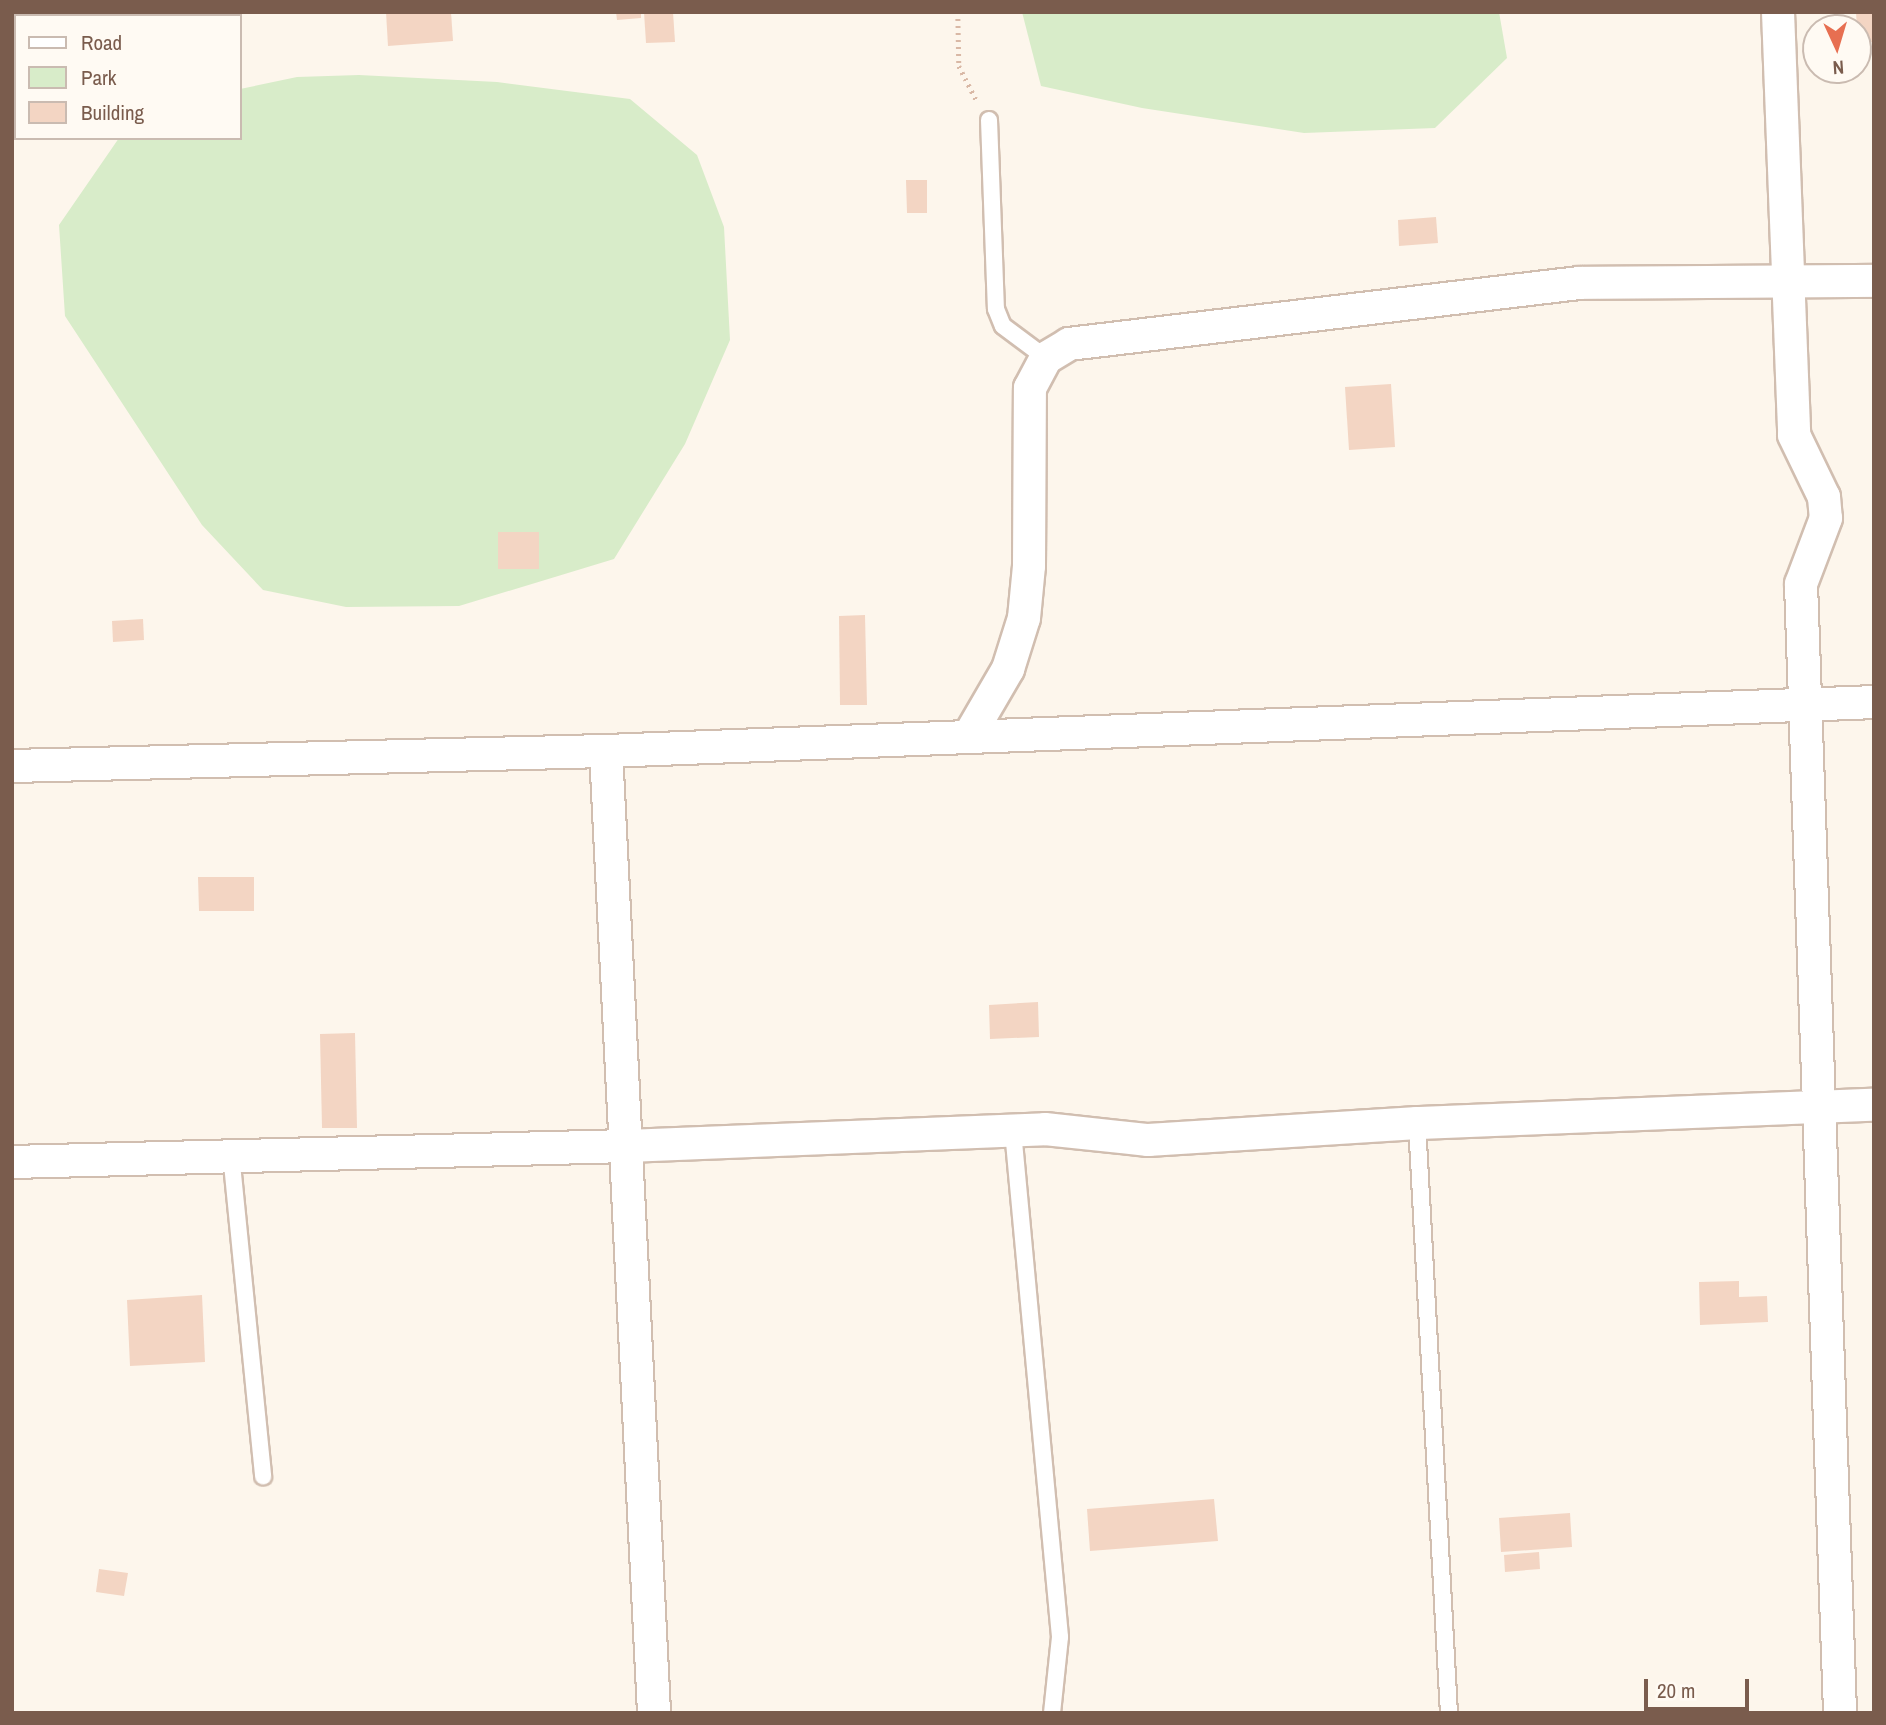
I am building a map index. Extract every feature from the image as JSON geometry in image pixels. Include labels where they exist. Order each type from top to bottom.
[{"type":"street","points":[[1778,12],[1785,284],[1794,435],[1824,497],[1826,518],[1801,584],[1808,705],[1818,1107],[1840,1713]]},
{"type":"street","points":[[969,736],[1008,669],[1024,618],[1029,566],[1030,388],[1046,358],[1069,344],[1579,283],[1785,284],[1874,281]]},
{"type":"street","points":[[12,766],[606,751],[1874,702]]},
{"type":"street","points":[[606,751],[654,1713]]},
{"type":"street","points":[[12,1162],[231,1154],[627,1146],[1061,1129],[1148,1140],[1417,1123],[1874,1105]]},
{"type":"lane","points":[[989,120],[996,309],[1003,326],[1046,358]]},
{"type":"lane","points":[[1417,1123],[1449,1713]]},
{"type":"lane","points":[[1013,1131],[1060,1637],[1052,1713]]},
{"type":"lane","points":[[231,1154],[263,1476]]},
{"type":"path","points":[[958,12],[959,66],[989,120]]},
{"type":"green space","points":[[1022,12],[1499,12],[1507,58],[1435,128],[1304,133],[1142,108],[1041,86]]},
{"type":"green space","points":[[359,75],[497,82],[630,99],[697,155],[724,227],[730,340],[685,444],[614,559],[459,606],[346,607],[263,590],[202,525],[65,316],[59,225],[118,140],[242,140],[242,89],[297,77]]},
{"type":"building","points":[[386,12],[451,12],[453,41],[388,46]]},
{"type":"building","points":[[616,12],[641,12],[641,18],[617,20]]},
{"type":"building","points":[[644,12],[673,12],[675,42],[646,43]]},
{"type":"building","points":[[1874,12],[1874,42],[1872,14],[1856,14]]},
{"type":"building","points":[[906,180],[927,180],[927,213],[907,213]]},
{"type":"building","points":[[1436,217],[1438,243],[1399,246],[1398,220]]},
{"type":"building","points":[[1391,384],[1395,447],[1349,450],[1345,387]]},
{"type":"building","points":[[498,532],[539,532],[539,569],[498,569]]},
{"type":"building","points":[[865,615],[867,705],[840,705],[839,616]]},
{"type":"building","points":[[143,619],[144,640],[113,642],[112,621]]},
{"type":"building","points":[[198,877],[254,877],[254,911],[199,911]]},
{"type":"building","points":[[1038,1002],[1039,1037],[990,1039],[989,1005]]},
{"type":"building","points":[[355,1033],[357,1128],[322,1128],[320,1034]]},
{"type":"building","points":[[1739,1281],[1739,1297],[1767,1296],[1768,1322],[1700,1325],[1699,1282]]},
{"type":"building","points":[[202,1295],[205,1362],[130,1366],[127,1300]]},
{"type":"building","points":[[1214,1499],[1218,1541],[1090,1551],[1087,1509]]},
{"type":"building","points":[[1570,1513],[1572,1547],[1501,1552],[1499,1518]]},
{"type":"building","points":[[1539,1552],[1540,1569],[1505,1572],[1504,1555]]},
{"type":"building","points":[[99,1569],[128,1573],[124,1596],[96,1592]]}]
